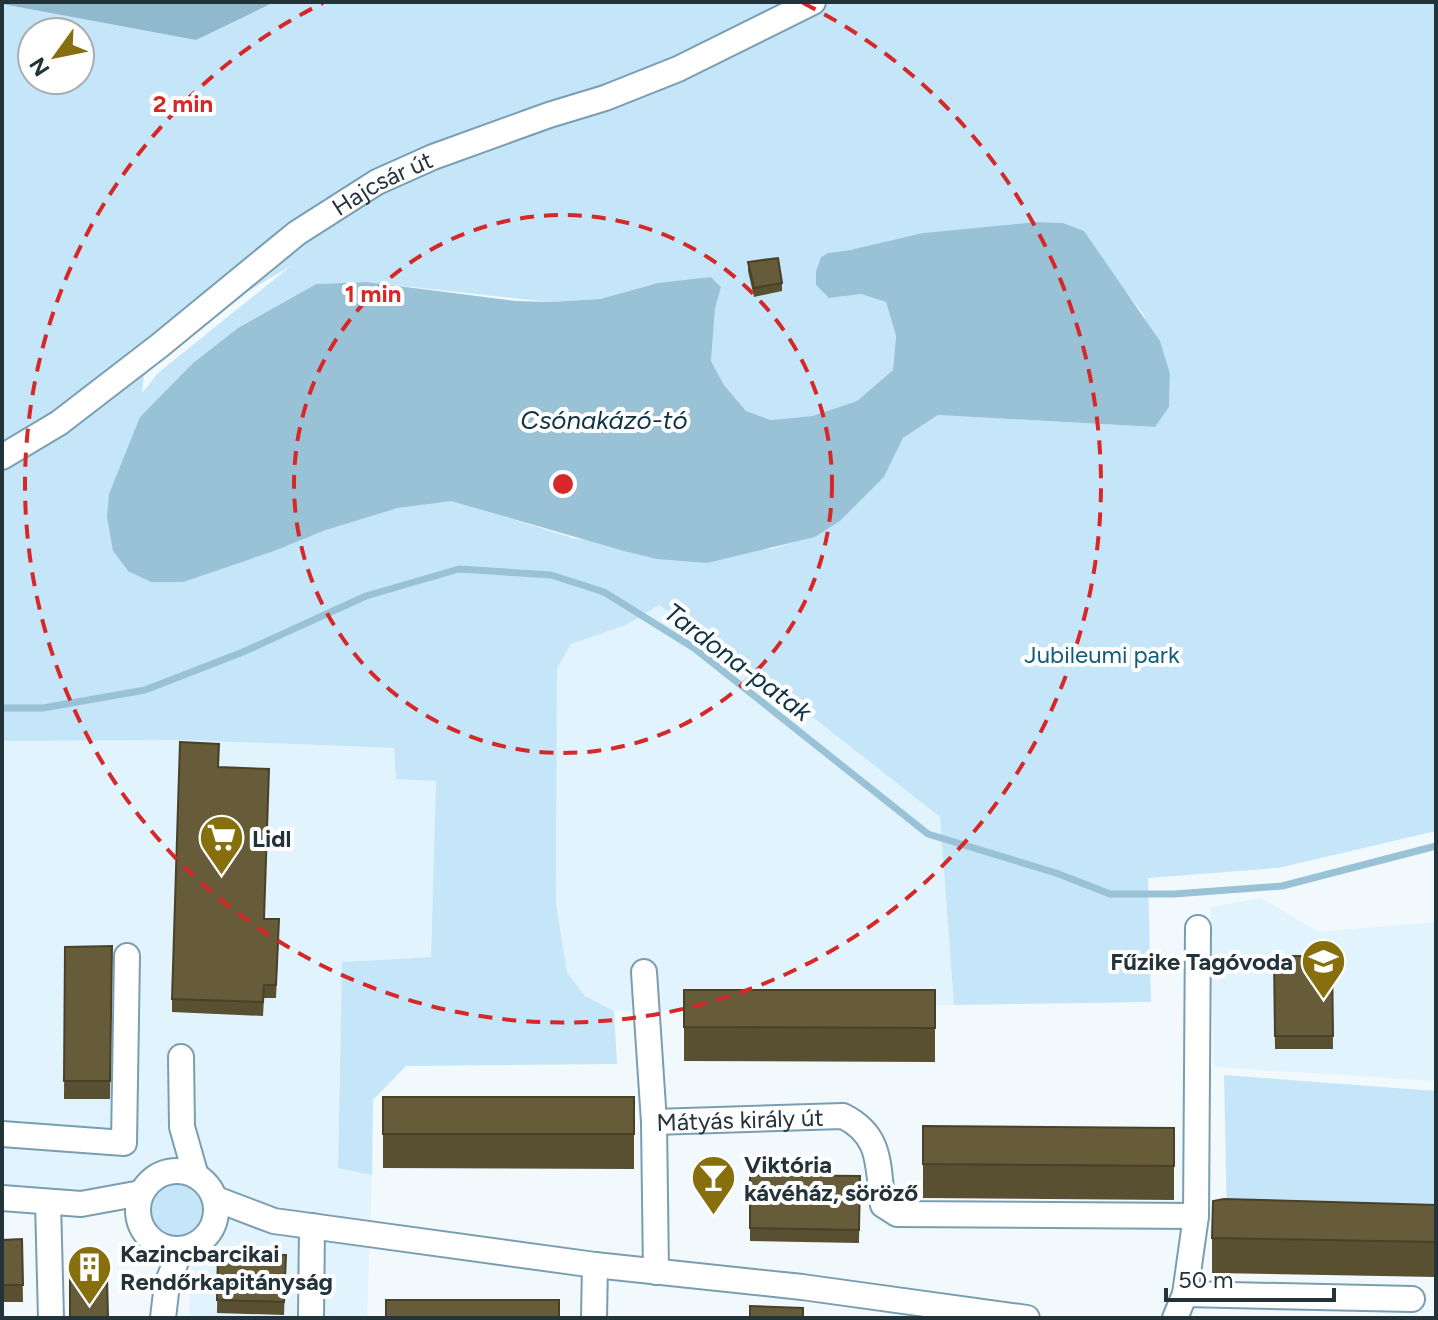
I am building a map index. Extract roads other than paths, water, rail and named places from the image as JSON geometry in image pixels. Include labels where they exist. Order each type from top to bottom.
[{"type":"street","name":"Hajcsár út","points":[[2,457],[59,423],[297,233],[377,182],[433,157],[605,98],[678,69],[813,2]]},
{"type":"street","points":[[1175,1318],[1185,1294],[1196,1216],[1198,928]]},
{"type":"street","points":[[2,1134],[124,1143],[127,956]]},
{"type":"street","name":"Mátyás király út","points":[[644,972],[654,1122],[843,1116],[859,1124],[873,1142],[879,1164],[883,1205],[897,1214],[1196,1216]]},
{"type":"street","points":[[181,1057],[182,1127],[196,1176]]},
{"type":"street","points":[[654,1122],[656,1272]]},
{"type":"street","points":[[162,1174],[182,1127]]},
{"type":"street","points":[[81,1204],[157,1238],[196,1244],[215,1217],[209,1185],[196,1176],[162,1174],[141,1193],[138,1205],[157,1238],[167,1284],[163,1318]]},
{"type":"street","points":[[2,1198],[81,1204],[141,1193]]},
{"type":"street","points":[[48,1202],[51,1318]]},
{"type":"street","points":[[215,1217],[274,1221],[595,1265],[802,1287],[1027,1318]]},
{"type":"street","points":[[311,1318],[312,1226]]},
{"type":"street","points":[[594,1318],[595,1265]]},
{"type":"street","points":[[1185,1294],[1412,1299]]},
{"type":"water","name":"Csónakázó-tó","points":[[1036,222],[1063,223],[1084,231],[1160,341],[1170,374],[1169,407],[1155,427],[938,415],[903,438],[884,477],[840,521],[815,537],[707,563],[657,559],[451,501],[398,508],[323,531],[183,582],[151,582],[128,571],[113,551],[107,517],[109,494],[140,417],[193,363],[238,328],[316,284],[367,282],[516,301],[550,302],[600,299],[658,283],[711,277],[721,287],[715,309],[711,361],[724,385],[746,411],[771,420],[812,416],[857,401],[893,370],[896,336],[886,302],[861,294],[829,298],[816,285],[816,271],[821,257],[923,233]]},
{"type":"waterway","name":"Tardona-patak","points":[[2,708],[43,708],[145,690],[243,652],[366,596],[459,569],[551,575],[604,592],[694,648],[928,834],[1056,873],[1110,894],[1174,894],[1282,886],[1436,846]]},
{"type":"place","name":"Lidl","points":[[221,877]]},
{"type":"place","name":"Fűzike Tagóvoda","points":[[1324,1000]]},
{"type":"place","name":"Viktória kávéház, söröző","points":[[713,1217]]},
{"type":"place","name":"Kazincbarcikai Rendőrkapitányság","points":[[89,1306]]},
{"type":"park label","name":"Jubileumi park","points":[[1102,654]]}]
